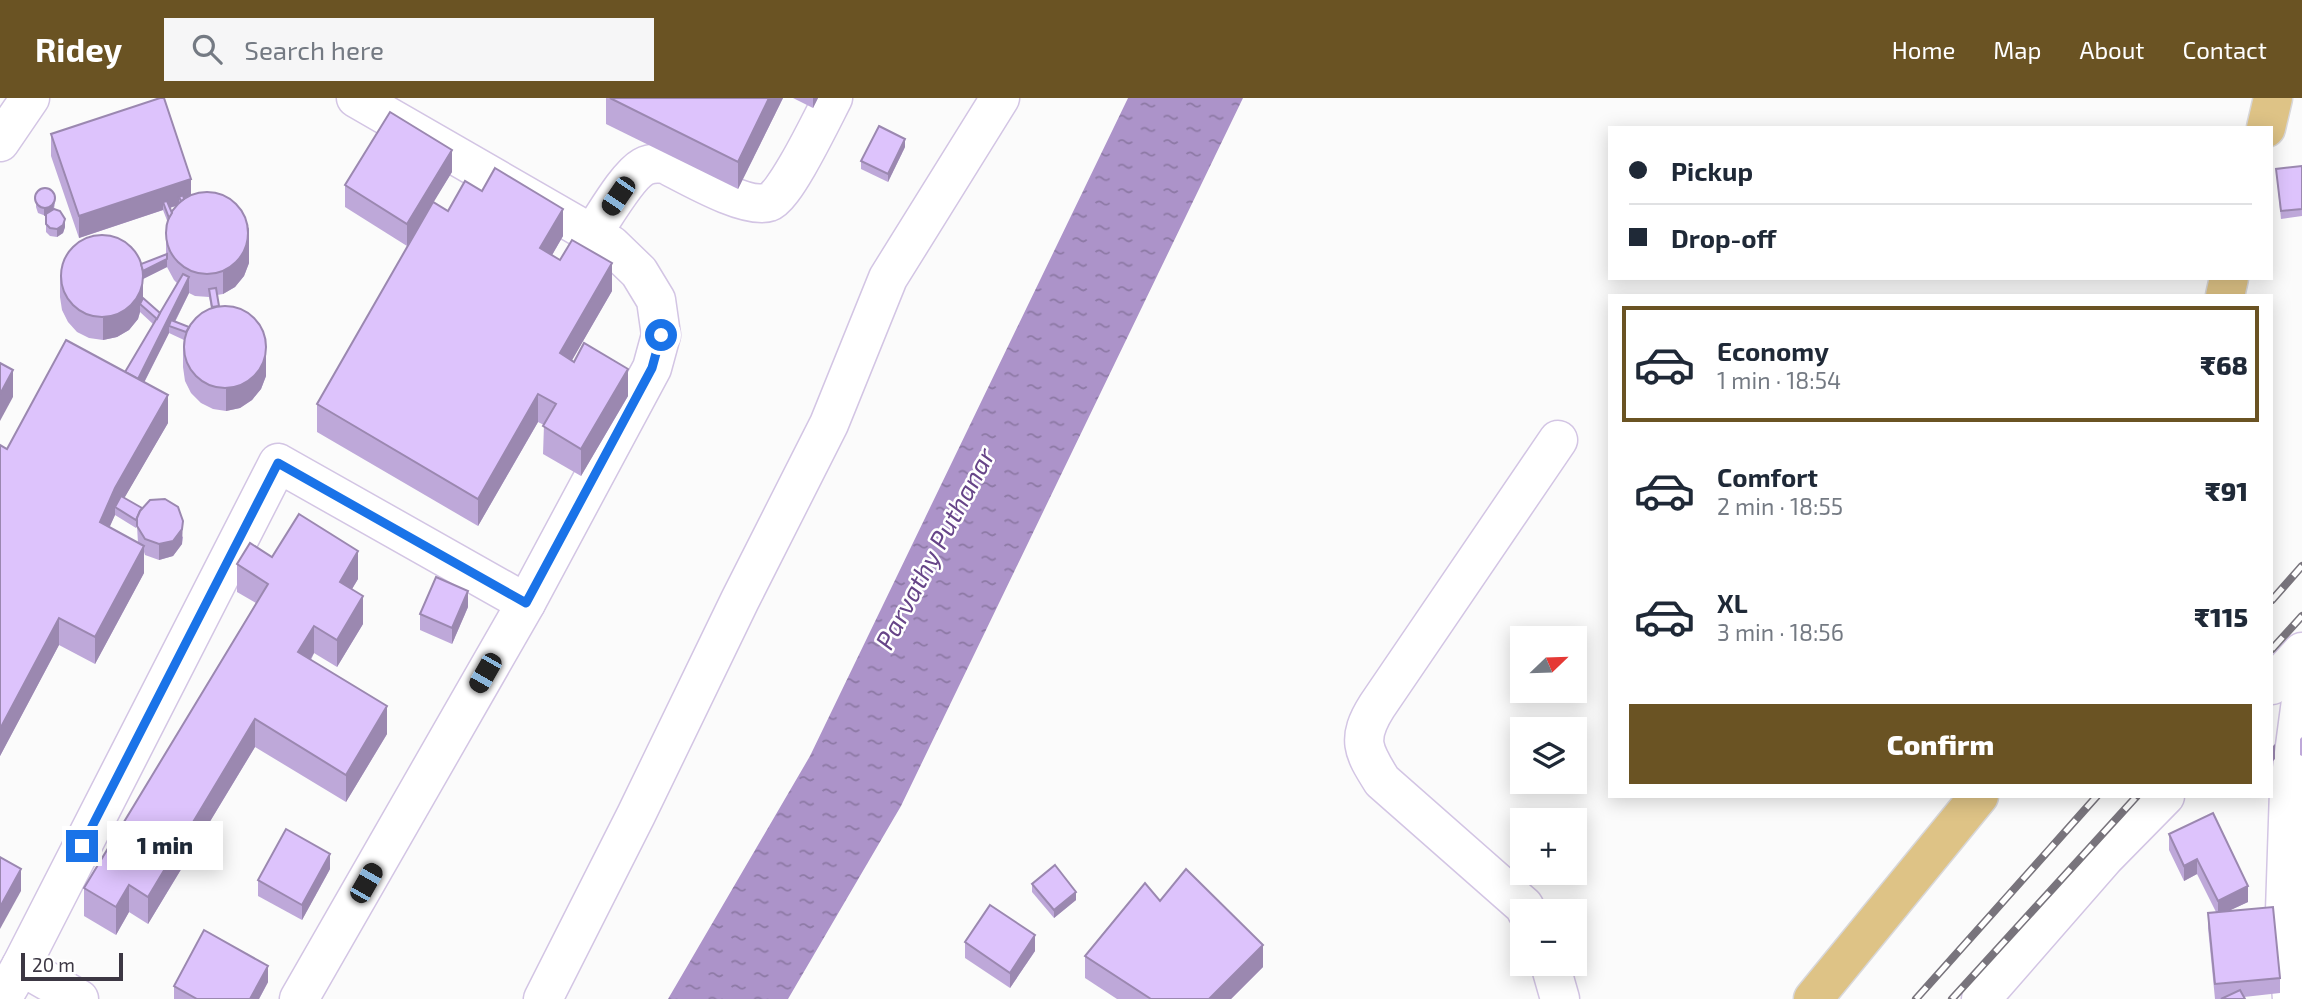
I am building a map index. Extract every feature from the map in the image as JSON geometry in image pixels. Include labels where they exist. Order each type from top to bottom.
[{"type":"main road","points":[[2266,126],[2273,98]]},
{"type":"main road","points":[[1813,999],[1977,798]]},
{"type":"street","points":[[0,142],[30,98]]},
{"type":"street","points":[[299,999],[526,603],[652,368],[661,335],[656,300],[639,272],[611,245],[356,98]]},
{"type":"street","points":[[592,234],[631,177],[643,167],[655,163],[665,164],[744,202],[769,202],[778,196],[785,186],[833,98]]},
{"type":"street","points":[[543,999],[829,425],[888,278],[1000,98]]},
{"type":"street","points":[[1516,899],[1382,781],[1366,756],[1363,738],[1366,723],[1377,706],[1559,440]]},
{"type":"street","points":[[2,999],[278,463],[526,603]]},
{"type":"street","points":[[2273,684],[2302,652]]},
{"type":"street","points":[[2292,999],[2285,911],[2289,791],[2302,693]]},
{"type":"street","points":[[1981,999],[2105,857],[2163,798]]},
{"type":"street","points":[[21,966],[79,999]]},
{"type":"street","points":[[1553,976],[1560,999]]},
{"type":"water","name":"Parvathy Puthanar","points":[[1128,98],[1243,98],[901,806],[788,999],[668,999],[810,756]]},
{"type":"building","points":[[164,98],[191,179],[79,216],[51,134]]},
{"type":"building","points":[[610,98],[769,98],[738,162]]},
{"type":"building","points":[[390,112],[452,150],[407,224],[345,185]]},
{"type":"building","points":[[879,126],[905,139],[888,174],[861,161]]},
{"type":"building","points":[[2302,166],[2302,209],[2281,211],[2276,169]]},
{"type":"building","points":[[495,168],[563,209],[540,248],[560,260],[572,240],[612,263],[560,353],[574,362],[584,343],[628,369],[581,449],[543,426],[556,404],[538,394],[478,499],[317,404],[433,202],[448,211],[465,181],[482,191]]},
{"type":"building","points":[[45,188],[52,191],[55,198],[52,205],[45,208],[38,205],[35,198],[38,191]]},
{"type":"building","points":[[199,192],[215,192],[230,199],[241,210],[248,225],[245,249],[236,262],[215,274],[199,274],[184,267],[173,256],[166,241],[166,225],[173,210],[184,199]]},
{"type":"building","points":[[167,201],[172,213],[169,218],[163,202]]},
{"type":"building","points":[[54,209],[60,211],[65,219],[63,225],[57,229],[46,224],[46,214]]},
{"type":"building","points":[[94,235],[110,235],[125,242],[136,253],[143,268],[140,292],[131,305],[110,317],[94,317],[79,310],[68,299],[61,284],[61,268],[68,253],[79,242]]},
{"type":"building","points":[[167,254],[167,259],[143,271],[141,264]]},
{"type":"building","points":[[183,274],[189,277],[138,379],[125,372]]},
{"type":"building","points":[[216,288],[219,306],[212,307],[209,289]]},
{"type":"building","points":[[143,298],[160,313],[157,319],[140,304]]},
{"type":"building","points":[[217,306],[233,306],[248,313],[259,324],[266,339],[263,363],[254,376],[233,388],[217,388],[202,381],[191,370],[184,355],[184,339],[191,324],[202,313]]},
{"type":"building","points":[[171,320],[189,327],[186,332],[169,326]]},
{"type":"building","points":[[66,340],[168,395],[115,488],[100,522],[144,546],[95,637],[59,618],[0,729],[0,445],[7,449]]},
{"type":"building","points":[[0,363],[13,370],[0,394]]},
{"type":"building","points":[[121,496],[142,508],[136,520],[115,507]]},
{"type":"building","points":[[165,499],[178,507],[183,521],[182,529],[173,541],[159,544],[145,539],[137,526],[137,518],[150,500]]},
{"type":"building","points":[[299,514],[358,551],[340,582],[363,596],[337,640],[314,626],[298,652],[387,706],[346,775],[255,719],[148,897],[129,885],[116,907],[84,888],[268,584],[237,564],[250,543],[272,557]]},
{"type":"building","points":[[436,577],[468,591],[452,628],[420,614]]},
{"type":"building","points":[[2213,813],[2248,886],[2218,901],[2197,859],[2184,866],[2169,834]]},
{"type":"building","points":[[286,829],[330,854],[302,905],[258,880]]},
{"type":"building","points":[[0,857],[21,869],[0,907]]},
{"type":"building","points":[[1055,865],[1076,892],[1054,910],[1032,884]]},
{"type":"building","points":[[1186,869],[1263,945],[1209,999],[1151,999],[1085,956],[1145,883],[1160,901]]},
{"type":"building","points":[[990,905],[1035,935],[1010,973],[965,942]]},
{"type":"building","points":[[2273,907],[2280,978],[2215,984],[2208,913]]},
{"type":"building","points":[[204,930],[268,966],[250,999],[197,999],[174,986]]},
{"type":"building","points":[[2240,990],[2245,999],[2221,999]]},
{"type":"railway","points":[[2273,599],[2302,566]]},
{"type":"railway","points":[[2273,648],[2302,616]]},
{"type":"railway","points":[[1916,999],[2095,798]]},
{"type":"railway","points":[[1952,999],[2135,798]]},
{"type":"route","points":[[82,846],[278,463],[526,603],[652,368],[661,335]]}]
